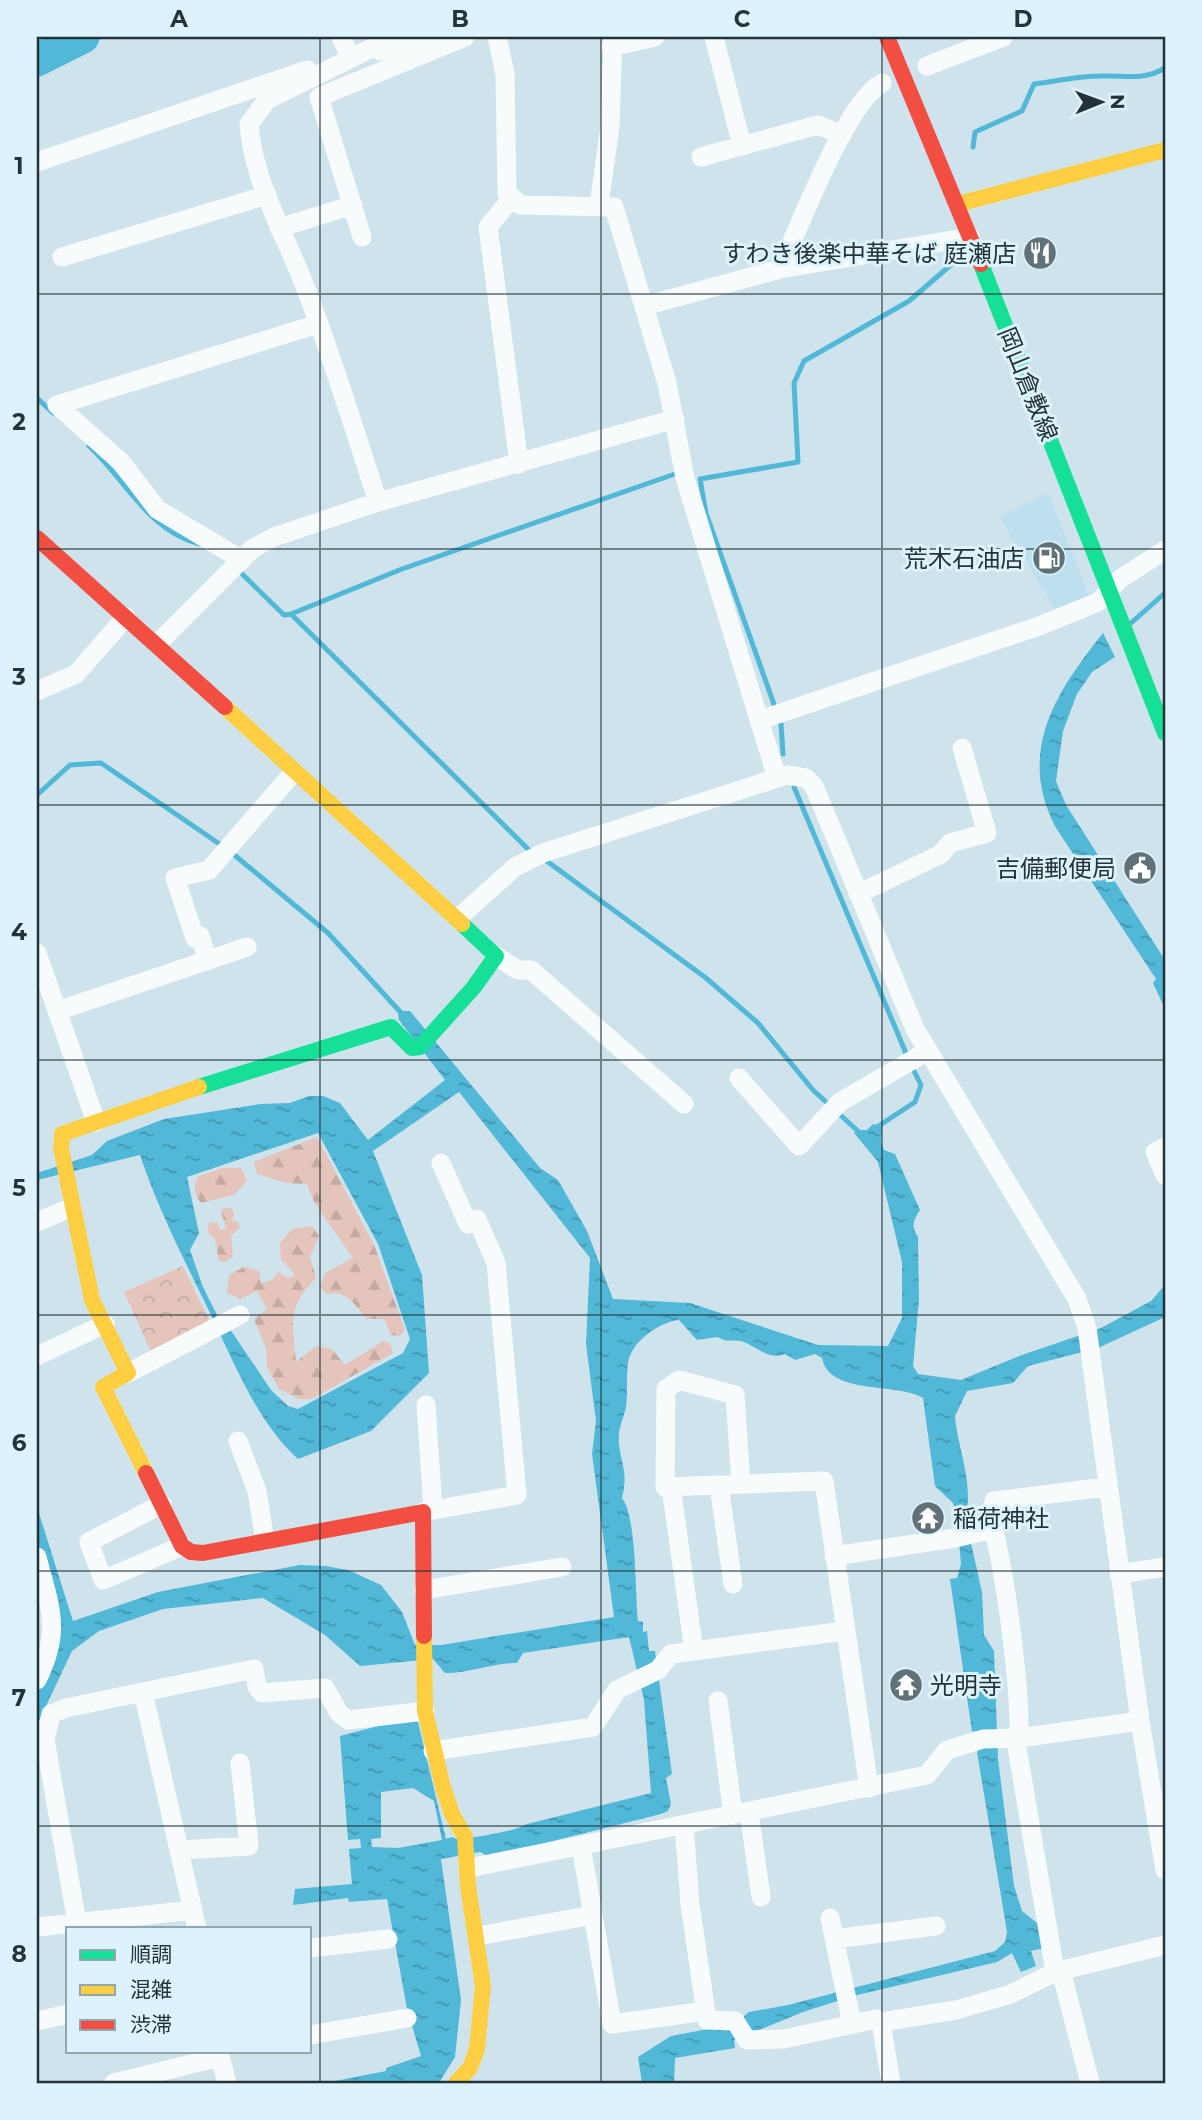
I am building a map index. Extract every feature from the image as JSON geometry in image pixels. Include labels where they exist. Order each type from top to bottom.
[{"type":"street","points":[[37,162],[272,80],[345,46],[394,37]]},
{"type":"street","points":[[378,502],[304,284],[279,228],[251,150],[249,124],[267,100],[345,46],[444,37]]},
{"type":"street","points":[[362,237],[319,97],[464,37]]},
{"type":"street","points":[[496,37],[505,74],[507,193],[521,205],[614,207],[645,306],[675,419],[685,478],[771,717],[777,778]]},
{"type":"street","points":[[600,205],[610,126],[612,42],[655,37]]},
{"type":"street","points":[[714,37],[742,146]]},
{"type":"street","name":"岡山倉敷線","points":[[887,37],[958,204],[1130,644],[1160,704],[1165,733]]},
{"type":"street","points":[[927,66],[1003,37]]},
{"type":"street","points":[[780,269],[842,135],[870,90],[882,83]]},
{"type":"street","points":[[701,157],[818,125],[842,135]]},
{"type":"street","points":[[958,204],[1165,150]]},
{"type":"street","points":[[62,257],[267,195]]},
{"type":"street","points":[[512,198],[488,228],[519,464]]},
{"type":"street","points":[[279,228],[352,205]]},
{"type":"street","points":[[645,306],[780,269],[970,237]]},
{"type":"street","points":[[237,564],[157,509],[122,463],[57,405],[318,324]]},
{"type":"street","points":[[157,643],[252,549],[274,537],[378,502],[675,419]]},
{"type":"street","points":[[37,538],[157,643],[293,772],[458,918],[496,956],[518,970],[531,970],[684,1104]]},
{"type":"street","points":[[771,717],[1039,626],[1098,602],[1165,550]]},
{"type":"street","points":[[37,691],[76,674],[126,617]]},
{"type":"street","points":[[858,894],[941,854],[950,843],[987,833],[962,748]]},
{"type":"street","points":[[208,961],[200,936],[195,938],[175,878],[209,870],[293,772]]},
{"type":"street","points":[[458,918],[515,867],[538,855],[787,775],[806,778],[814,786],[915,1030],[915,1058],[1077,1299],[1087,1328],[1106,1487],[1165,1870]]},
{"type":"street","points":[[57,1011],[247,947]]},
{"type":"street","points":[[37,953],[96,1122]]},
{"type":"street","points":[[128,1373],[92,1300],[71,1208],[64,1168],[62,1134],[325,1045],[391,1027],[412,1048],[421,1047],[434,1035],[496,956]]},
{"type":"street","points":[[739,1078],[799,1146],[832,1111],[915,1058]]},
{"type":"street","points":[[1165,1147],[1155,1152],[1165,1175]]},
{"type":"street","points":[[227,1323],[103,1387],[183,1546],[191,1552],[203,1553],[517,1495],[496,1263],[477,1219],[468,1223],[441,1163]]},
{"type":"street","points":[[37,1222],[71,1208]]},
{"type":"street","points":[[37,1356],[105,1324]]},
{"type":"street","points":[[741,1484],[735,1395],[679,1380],[666,1389],[665,1487],[824,1481],[869,1788]]},
{"type":"street","points":[[426,1405],[428,1511],[424,1590],[425,1711],[433,1751],[452,1814],[465,1838],[469,1862],[468,1886],[478,1936],[483,1986],[481,2029],[470,2068],[456,2083]]},
{"type":"street","points":[[238,1441],[257,1491],[265,1541]]},
{"type":"street","points":[[719,1485],[733,1584]]},
{"type":"street","points":[[671,1487],[694,1651]]},
{"type":"street","points":[[1090,2083],[1058,1971],[1017,1746],[1019,1738],[1009,1627],[991,1511],[994,1501],[1106,1487]]},
{"type":"street","points":[[162,1504],[89,1542],[103,1580],[183,1546]]},
{"type":"street","points":[[834,1556],[993,1529]]},
{"type":"street","points":[[37,1557],[54,1623],[47,1660],[37,1680]]},
{"type":"street","points":[[424,1590],[562,1567]]},
{"type":"street","points":[[1119,1574],[1165,1567]]},
{"type":"street","points":[[433,1751],[593,1727],[617,1690],[653,1672],[671,1654],[844,1631]]},
{"type":"street","points":[[77,1923],[45,1740],[44,1710],[254,1669],[257,1687],[262,1693],[325,1688],[339,1713],[348,1720],[425,1711]]},
{"type":"street","points":[[37,1927],[195,1919],[144,1692]]},
{"type":"street","points":[[718,1701],[761,1897]]},
{"type":"street","points":[[469,1862],[580,1846],[869,1788],[927,1774],[947,1750],[991,1739],[1019,1738],[1140,1721]]},
{"type":"street","points":[[179,1850],[249,1846],[240,1763]]},
{"type":"street","points":[[684,1825],[690,1904],[707,2021],[730,2020],[747,2040],[784,2039],[876,2019],[881,2022],[956,2010],[1011,1994],[1058,1971],[1165,1945]]},
{"type":"street","points":[[580,1846],[611,2025],[705,2011]]},
{"type":"street","points":[[478,1936],[593,1915]]},
{"type":"street","points":[[830,1919],[852,2024]]},
{"type":"street","points":[[834,1939],[936,1926]]},
{"type":"street","points":[[312,1948],[388,1939]]},
{"type":"street","points":[[37,2021],[66,2014]]},
{"type":"street","points":[[312,2035],[407,2018]]},
{"type":"street","points":[[881,2022],[891,2083]]},
{"type":"street","points":[[114,2083],[220,2054],[227,2083]]},
{"type":"shaded area","name":"荒木石油店","points":[[1048,493],[1090,599],[1056,611],[1000,517]]},
{"type":"green space","points":[[317,1137],[375,1247],[405,1330],[400,1336],[391,1335],[384,1319],[367,1319],[345,1296],[327,1294],[320,1287],[325,1273],[353,1258],[315,1204],[307,1184],[287,1183],[257,1174],[254,1162]]},
{"type":"green space","points":[[222,1168],[241,1168],[247,1181],[234,1195],[201,1203],[195,1190],[199,1176]]},
{"type":"green space","points":[[230,1208],[234,1212],[232,1221],[238,1222],[240,1227],[231,1236],[233,1257],[225,1262],[219,1261],[215,1240],[207,1231],[210,1222],[218,1223],[220,1230],[226,1229],[221,1210]]},
{"type":"green space","points":[[312,1226],[319,1236],[310,1257],[316,1278],[296,1307],[293,1326],[296,1362],[316,1346],[332,1349],[345,1365],[383,1341],[390,1343],[393,1353],[312,1399],[299,1399],[279,1389],[267,1367],[266,1348],[254,1319],[267,1309],[257,1291],[240,1299],[227,1293],[229,1275],[244,1267],[259,1271],[261,1283],[272,1280],[278,1272],[289,1278],[295,1275],[281,1259],[280,1243],[292,1229]]},
{"type":"green space","points":[[183,1266],[211,1324],[152,1354],[124,1292]]},
{"type":"water","points":[[1103,633],[1115,657],[1092,672],[1077,694],[1063,731],[1056,781],[1066,805],[1165,960],[1165,1009],[1153,983],[1156,979],[1056,828],[1045,800],[1040,774],[1041,748],[1057,701],[1070,678]]},
{"type":"water","points":[[410,1011],[540,1168],[558,1180],[587,1231],[613,1299],[690,1303],[818,1345],[888,1346],[902,1318],[902,1262],[878,1162],[854,1133],[857,1130],[867,1130],[873,1124],[882,1126],[881,1141],[884,1150],[895,1154],[920,1210],[914,1220],[914,1230],[918,1237],[919,1299],[913,1366],[918,1374],[961,1380],[1019,1356],[1101,1328],[1151,1301],[1165,1285],[1165,1317],[1098,1348],[1028,1366],[1013,1383],[967,1391],[955,1416],[967,1480],[968,1505],[965,1516],[982,1592],[984,1635],[994,1651],[998,1759],[1014,1886],[1022,1911],[1041,1926],[1044,1948],[1031,1951],[1036,1966],[1021,1972],[1012,1953],[997,1962],[853,1996],[803,2012],[734,2040],[735,2048],[675,2058],[674,2083],[642,2083],[638,2057],[671,2036],[745,2022],[744,2016],[749,2012],[788,2005],[995,1951],[1005,1942],[1007,1932],[977,1752],[980,1747],[976,1731],[972,1732],[950,1579],[957,1578],[961,1564],[957,1518],[953,1503],[935,1486],[923,1398],[912,1393],[850,1383],[837,1378],[827,1370],[822,1358],[815,1354],[795,1360],[785,1354],[767,1354],[741,1341],[718,1337],[697,1340],[679,1320],[647,1334],[630,1355],[626,1407],[619,1440],[624,1476],[622,1498],[627,1508],[633,1538],[638,1621],[643,1622],[643,1632],[647,1631],[649,1651],[655,1651],[672,1774],[666,1778],[671,1804],[668,1811],[661,1814],[489,1857],[480,1852],[441,1859],[461,2000],[455,2057],[439,2083],[325,2083],[386,2071],[386,2068],[421,2056],[407,2009],[387,1899],[349,1902],[348,1898],[293,1905],[295,1889],[352,1884],[349,1849],[361,1848],[360,1839],[348,1840],[340,1736],[409,1718],[418,1722],[446,1839],[452,1837],[459,1840],[503,1832],[651,1793],[644,1700],[629,1637],[523,1653],[517,1663],[445,1673],[433,1659],[360,1666],[325,1635],[263,1598],[163,1609],[99,1631],[72,1651],[37,1725],[37,1690],[58,1629],[37,1543],[37,1507],[73,1621],[158,1592],[300,1565],[348,1570],[381,1585],[402,1612],[415,1645],[441,1645],[614,1617],[592,1454],[596,1421],[586,1344],[590,1258],[459,1092],[373,1151],[422,1275],[429,1373],[371,1431],[298,1459],[259,1411],[239,1374],[173,1237],[140,1155],[37,1180],[37,1173],[92,1155],[107,1141],[164,1119],[260,1104],[290,1103],[309,1096],[323,1096],[340,1103],[368,1140],[445,1080],[399,1020],[398,1014]],"holes":[[[318,1133],[378,1244],[410,1339],[403,1353],[298,1409],[288,1406],[271,1390],[232,1332],[220,1321],[203,1287],[190,1250],[199,1233],[187,1177]],[[413,1788],[434,1801],[442,1840],[398,1848],[372,1847],[371,1839],[381,1838],[381,1792]]]},
{"type":"waterway","points":[[37,60],[83,37]]},
{"type":"waterway","points":[[973,147],[975,132],[1022,111],[1034,84],[1084,77],[1142,76],[1165,68]]},
{"type":"waterway","points":[[783,754],[781,724],[706,513],[700,479],[798,462],[794,383],[804,361],[909,301],[952,264],[953,260]]},
{"type":"waterway","points":[[37,398],[53,413]]},
{"type":"waterway","points":[[89,446],[152,516],[182,538],[200,544]]},
{"type":"waterway","points":[[291,614],[402,569],[675,474]]},
{"type":"waterway","points":[[236,568],[284,615],[291,614],[532,853]]},
{"type":"waterway","points":[[1131,623],[1165,593]]},
{"type":"waterway","points":[[37,795],[70,765],[101,763],[224,847]]},
{"type":"waterway","points":[[794,787],[908,1058]]},
{"type":"waterway","points":[[232,853],[328,933],[404,1016]]},
{"type":"waterway","points":[[544,859],[706,978],[758,1023],[813,1090],[860,1133]]},
{"type":"waterway","points":[[874,1129],[915,1102],[921,1085],[912,1067]]},
{"type":"traffic: fast","points":[[981,264],[1165,733]]},
{"type":"traffic: fast","points":[[199,1087],[391,1027],[412,1048],[420,1047],[474,987],[496,956],[462,924]]},
{"type":"traffic: slow","points":[[958,204],[1165,150]]},
{"type":"traffic: slow","points":[[225,707],[462,924]]},
{"type":"traffic: slow","points":[[146,1473],[103,1387],[128,1373],[92,1300],[61,1148],[62,1134],[199,1087]]},
{"type":"traffic: slow","points":[[424,1636],[425,1711],[443,1787],[452,1814],[465,1837],[468,1886],[483,1986],[477,2049],[470,2068],[456,2083]]},
{"type":"traffic: jam","points":[[887,37],[981,264]]},
{"type":"traffic: jam","points":[[37,538],[225,707]]},
{"type":"traffic: jam","points":[[146,1473],[182,1546],[191,1552],[203,1553],[423,1512],[424,1636]]},
{"type":"place","name":"すわき後楽中華そば 庭瀬店","points":[[1040,253]]},
{"type":"place","name":"荒木石油店","points":[[1049,558]]},
{"type":"place","name":"吉備郵便局","points":[[1140,868]]},
{"type":"place","name":"稲荷神社","points":[[928,1518]]},
{"type":"place","name":"光明寺","points":[[906,1685]]}]
